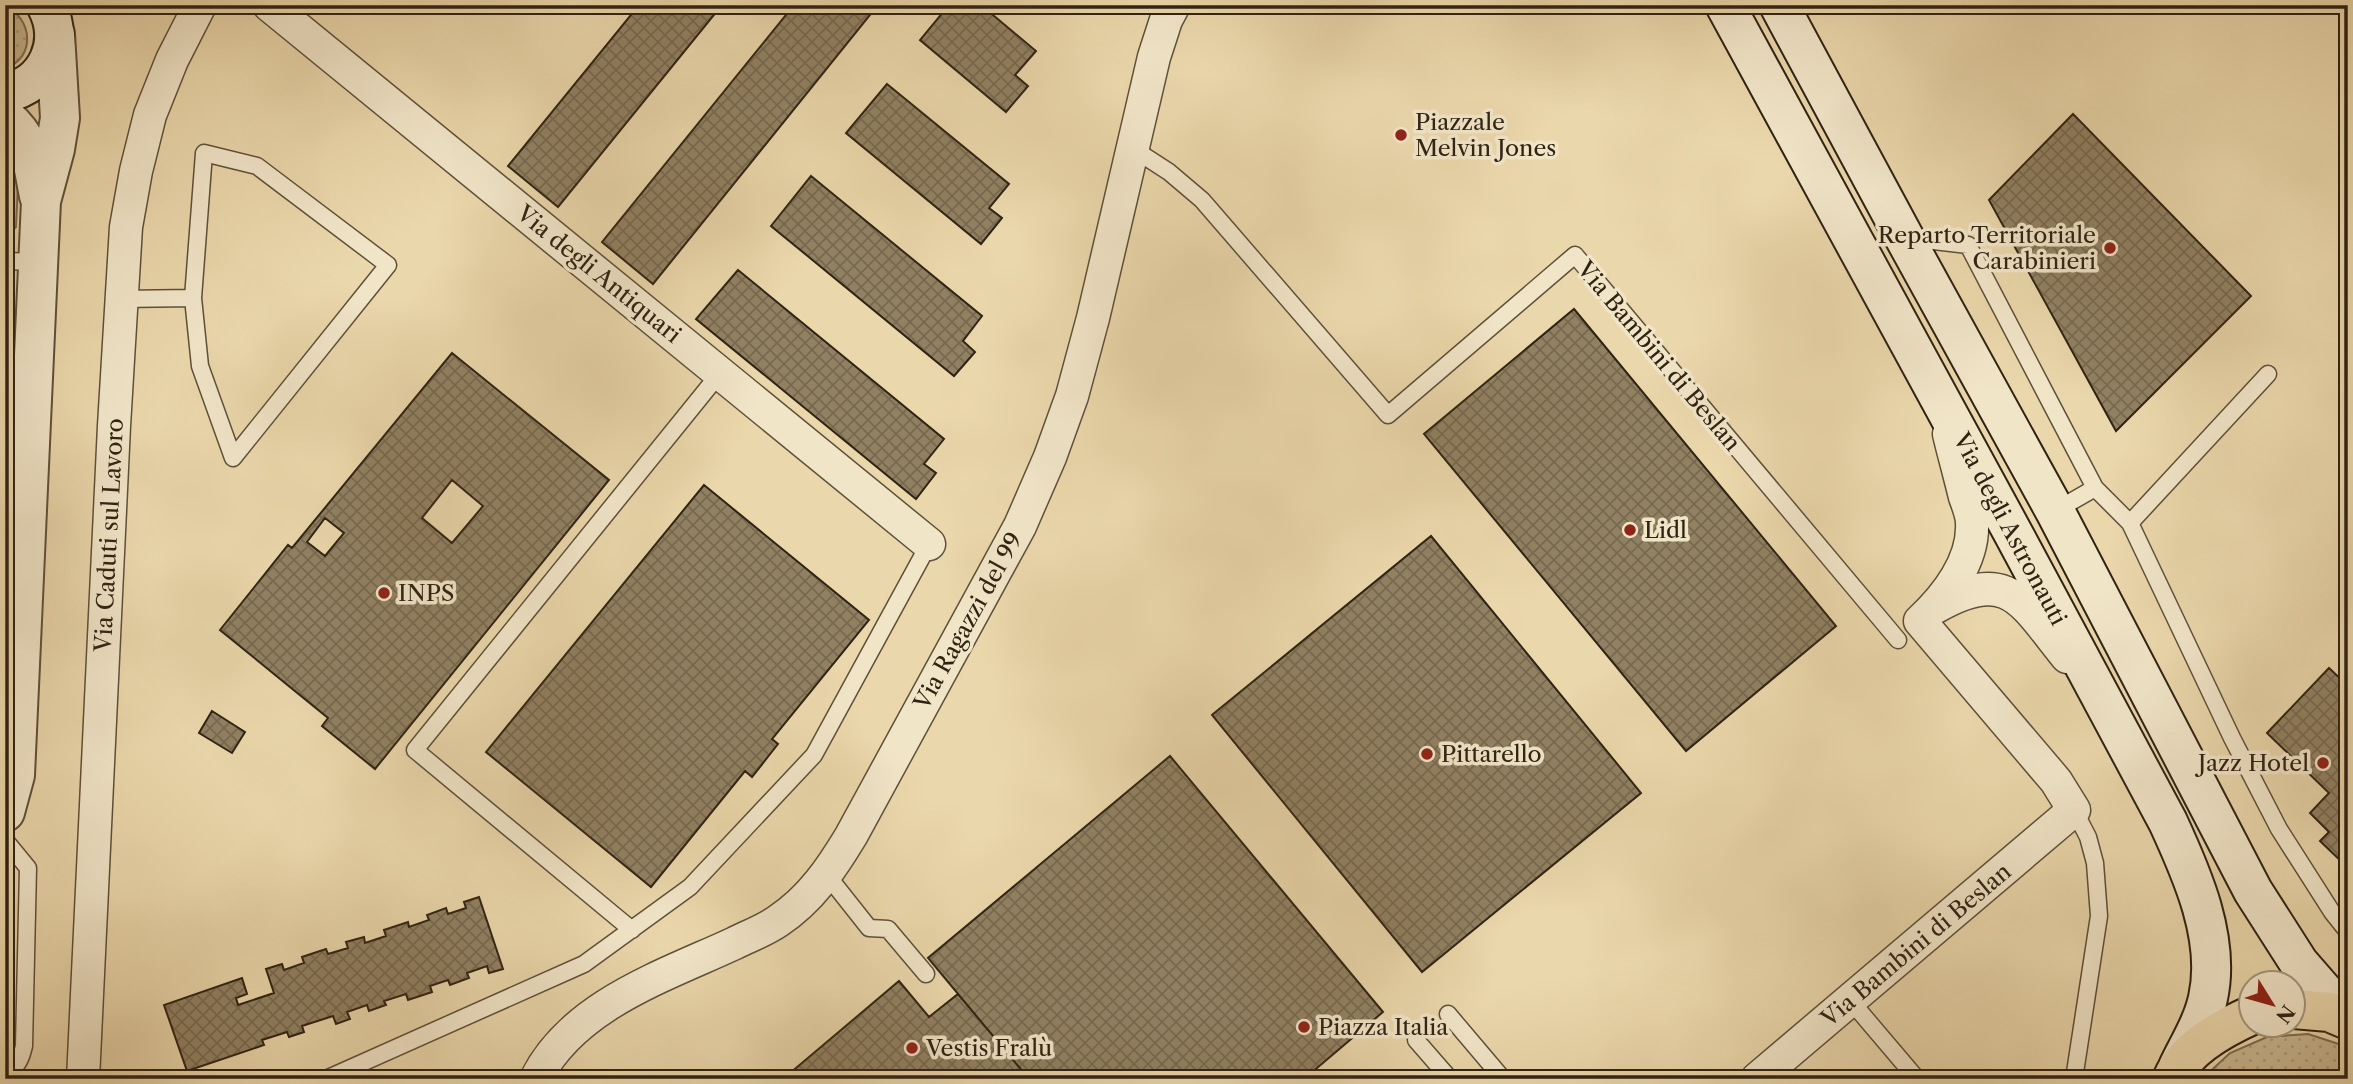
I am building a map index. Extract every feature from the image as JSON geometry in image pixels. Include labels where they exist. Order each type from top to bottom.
[{"type":"main road","name":"Via degli Astronauti","points":[[1725,5],[2168,822],[2188,869],[2205,925],[2212,964],[2208,998],[2199,1025],[2174,1075]]},
{"type":"main road","name":"Via degli Astronauti","points":[[1779,5],[1903,237],[2055,511],[2253,891],[2299,963],[2348,1014]]},
{"type":"main road","points":[[5,93],[32,82],[45,68],[52,53],[52,15]]},
{"type":"main road","points":[[5,812],[15,775],[22,261],[55,149],[60,118],[52,15]]},
{"type":"main road","points":[[5,117],[20,130],[27,141],[41,201]]},
{"type":"main road","points":[[2308,1010],[2329,1012],[2348,1020]]},
{"type":"main road","points":[[2174,1075],[2208,1037],[2238,1022]]},
{"type":"street","name":"Via Caduti sul Lavoro","points":[[83,1079],[120,299],[126,227],[150,115],[172,60],[200,5]]},
{"type":"street","name":"Via degli Antiquari","points":[[269,5],[929,544]]},
{"type":"street","name":"Via Ragazzi del 99","points":[[536,1079],[544,1062],[561,1040],[608,1003],[778,922],[807,899],[827,875],[851,836],[1020,526],[1050,457],[1072,396],[1094,317],[1154,57],[1174,5]]},
{"type":"street","points":[[1939,399],[1972,522],[1968,553],[1961,570],[1934,607],[1920,621],[2056,781],[2074,810]]},
{"type":"street","points":[[1934,607],[1975,589],[1987,588],[2015,595],[2100,699]]},
{"type":"street","name":"Via Bambini di Beslan","points":[[1757,1079],[2074,810]]},
{"type":"lane","name":"Via Bambini di Beslan","points":[[1132,148],[1169,172],[1202,200],[1388,415],[1575,255],[1898,640]]},
{"type":"lane","points":[[204,153],[257,166],[388,265],[233,458],[200,366],[194,298],[204,153]]},
{"type":"lane","points":[[1903,237],[1968,246],[2095,488],[2130,523],[2232,738],[2279,829],[2332,912],[2348,932]]},
{"type":"lane","points":[[120,299],[194,298]]},
{"type":"lane","points":[[632,930],[415,750],[720,373]]},
{"type":"lane","points":[[2130,523],[2268,374]]},
{"type":"lane","points":[[2055,511],[2095,488]]},
{"type":"lane","points":[[326,1079],[584,964],[690,887],[814,755],[929,544]]},
{"type":"lane","points":[[2074,810],[2088,837],[2095,863],[2099,916],[2074,1079]]},
{"type":"lane","points":[[5,840],[29,868],[24,1046],[22,1058],[16,1068],[5,1074]]},
{"type":"lane","points":[[827,875],[869,928],[888,929],[926,974]]},
{"type":"lane","points":[[1850,1000],[1917,1079]]},
{"type":"lane","points":[[1448,1013],[1503,1079]]},
{"type":"lane","points":[[1416,1040],[1450,1079]]},
{"type":"shaded area","points":[[5,7],[21,19],[27,38],[22,56],[5,68]]},
{"type":"shaded area","points":[[5,136],[19,164],[16,227],[5,238]]},
{"type":"shaded area","points":[[2308,1034],[2348,1047],[2348,1079],[2202,1079],[2230,1053],[2265,1038],[2308,1038]]},
{"type":"building","points":[[639,5],[722,5],[558,207],[508,166]]},
{"type":"building","points":[[794,5],[878,5],[653,284],[602,242]]},
{"type":"building","points":[[949,5],[981,5],[1036,51],[1015,75],[1028,86],[1006,112],[920,40]]},
{"type":"building","points":[[887,84],[1009,184],[989,208],[1002,218],[981,244],[846,133]]},
{"type":"building","name":"Reparto Territoriale Carabinieri","points":[[2073,114],[2251,296],[2116,431],[1989,200]]},
{"type":"building","points":[[811,176],[982,316],[963,341],[975,352],[954,376],[771,226]]},
{"type":"building","points":[[738,270],[944,439],[924,464],[936,473],[916,499],[696,319]]},
{"type":"building","name":"Lidl","points":[[1574,309],[1836,626],[1686,751],[1424,434]]},
{"type":"building","name":"INPS","points":[[452,353],[609,480],[375,769],[322,726],[328,718],[220,630],[288,545],[292,548]],"holes":[[[452,480],[483,506],[452,543],[422,518]],[[325,518],[344,533],[325,556],[307,542]]]},
{"type":"building","points":[[704,485],[869,620],[772,739],[778,744],[752,777],[745,771],[651,887],[486,752]]},
{"type":"building","name":"Pittarello","points":[[1431,536],[1641,793],[1422,972],[1212,715]]},
{"type":"building","name":"Jazz Hotel","points":[[2329,668],[2348,686],[2348,868],[2320,841],[2329,832],[2310,813],[2329,793],[2267,733]]},
{"type":"building","points":[[212,711],[245,732],[232,753],[199,733]]},
{"type":"building","points":[[1170,756],[1383,1012],[1304,1079],[1029,1079],[928,958]]},
{"type":"building","points":[[479,897],[503,969],[489,973],[487,966],[467,973],[469,978],[450,985],[448,980],[430,986],[432,992],[408,1000],[406,994],[384,1001],[386,1005],[369,1011],[367,1005],[347,1012],[350,1019],[336,1024],[333,1016],[302,1026],[304,1032],[289,1037],[287,1032],[262,1040],[264,1045],[187,1071],[164,1005],[242,978],[247,994],[236,998],[238,1005],[274,993],[266,969],[282,964],[284,970],[304,963],[302,957],[326,949],[328,954],[348,948],[346,942],[364,937],[365,943],[386,936],[384,930],[408,922],[409,927],[429,920],[427,915],[446,908],[448,914],[466,908],[464,902]]},
{"type":"building","name":"Vestis Fralù","points":[[899,981],[929,1017],[958,994],[1029,1079],[783,1079]]},
{"type":"place","name":"Piazzale Melvin Jones","points":[[1401,135]]},
{"type":"place","name":"Reparto Territoriale Carabinieri","points":[[2110,248]]},
{"type":"place","name":"Lidl","points":[[1630,530]]},
{"type":"place","name":"INPS","points":[[384,593]]},
{"type":"place","name":"Pittarello","points":[[1427,754]]},
{"type":"place","name":"Jazz Hotel","points":[[2323,763]]},
{"type":"place","name":"Piazza Italia","points":[[1304,1027]]},
{"type":"place","name":"Vestis Fralù","points":[[912,1048]]}]
